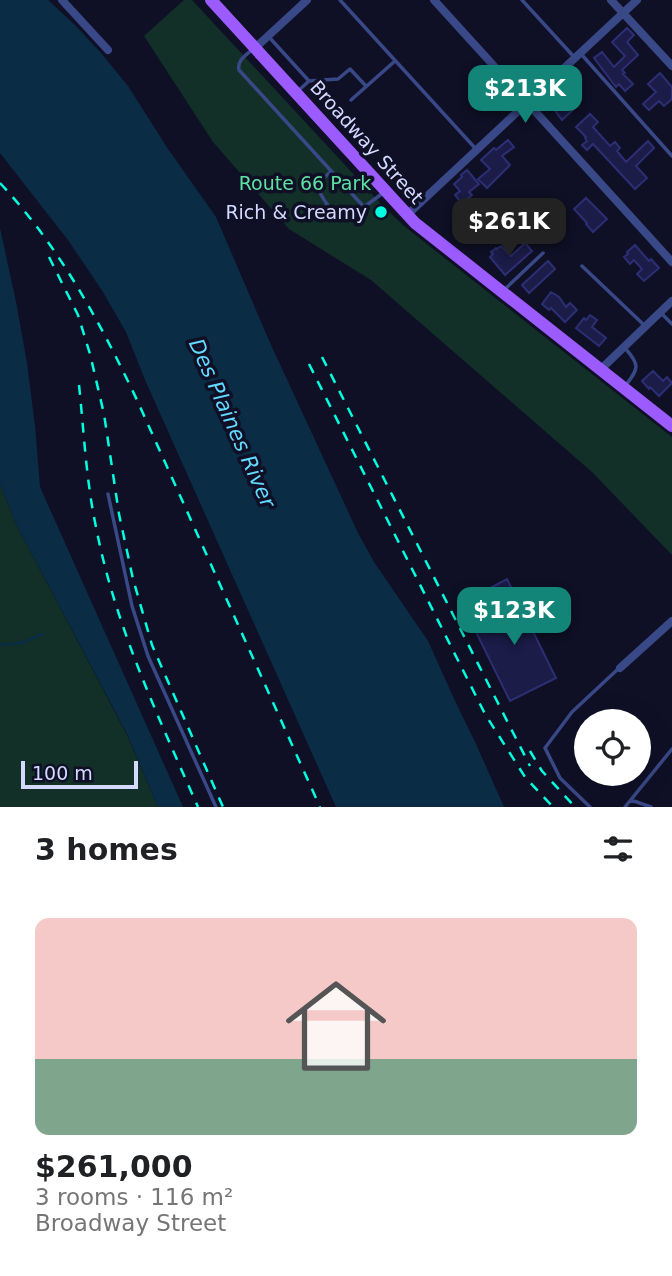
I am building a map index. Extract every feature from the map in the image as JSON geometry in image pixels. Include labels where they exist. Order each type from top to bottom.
[{"type":"main road","name":"Broadway Street","points":[[211,0],[407,215],[430,236],[672,426]]},
{"type":"street","points":[[62,0],[108,50]]},
{"type":"street","points":[[433,0],[672,262]]},
{"type":"street","points":[[611,0],[672,66]]},
{"type":"street","points":[[407,215],[637,0]]},
{"type":"street","points":[[255,48],[301,2]]},
{"type":"street","points":[[600,370],[672,301]]},
{"type":"street","points":[[620,668],[672,621]]},
{"type":"lane","points":[[340,0],[477,150]]},
{"type":"lane","points":[[522,0],[578,55],[672,156]]},
{"type":"lane","points":[[268,36],[309,81]]},
{"type":"lane","points":[[255,48],[240,62],[239,70],[364,207]]},
{"type":"lane","points":[[351,100],[395,61]]},
{"type":"lane","points":[[296,93],[309,81],[338,79],[350,69],[366,86]]},
{"type":"lane","points":[[331,172],[322,180],[319,191],[338,218],[351,219],[385,191]]},
{"type":"lane","points":[[502,293],[543,253]]},
{"type":"lane","points":[[582,266],[645,326]]},
{"type":"lane","points":[[660,313],[672,324]]},
{"type":"lane","points":[[623,388],[637,368],[634,358],[624,347]]},
{"type":"lane","points":[[108,494],[132,606],[148,656],[216,807]]},
{"type":"lane","points":[[590,807],[560,778],[545,748],[572,712],[620,668]]},
{"type":"lane","points":[[625,807],[672,749]]},
{"type":"lane","points":[[668,753],[672,758]]},
{"type":"lane","points":[[631,800],[651,807]]},
{"type":"green space","name":"Route 66 Park","points":[[184,0],[192,0],[404,226],[672,437],[672,555],[592,472],[371,280],[289,229],[213,142],[144,36]]},
{"type":"green space","points":[[0,484],[16,524],[127,735],[158,807],[0,807]]},
{"type":"water","name":"Des Plaines River","points":[[0,0],[48,0],[76,26],[128,86],[216,217],[271,345],[358,533],[374,562],[428,641],[504,807],[336,807],[126,332],[68,240],[0,153]]},
{"type":"water","points":[[0,228],[27,363],[40,487],[183,807],[158,807],[127,734],[16,524],[0,484]]},
{"type":"building","points":[[627,28],[634,35],[627,42],[638,55],[622,70],[633,84],[625,91],[619,84],[616,87],[594,58],[602,52],[614,67],[625,56],[612,42]]},
{"type":"building","points":[[660,73],[672,87],[672,99],[664,106],[659,101],[649,110],[643,104],[656,92],[648,84]]},
{"type":"building","points":[[554,86],[574,109],[562,120],[544,96]]},
{"type":"building","points":[[590,114],[598,122],[593,127],[610,146],[615,142],[620,148],[617,151],[626,162],[648,141],[654,148],[636,166],[647,178],[635,189],[593,144],[587,150],[582,145],[587,141],[586,137],[576,127]]},
{"type":"building","points":[[508,140],[514,147],[502,156],[510,165],[487,188],[478,179],[490,169],[481,160]]},
{"type":"building","points":[[467,170],[479,184],[469,192],[472,195],[467,199],[478,211],[472,217],[455,195],[460,191],[454,184]]},
{"type":"building","points":[[586,198],[607,219],[593,232],[574,209]]},
{"type":"building","points":[[525,243],[532,251],[505,275],[490,257],[493,254],[491,252],[501,246],[511,256]]},
{"type":"building","points":[[635,245],[659,268],[644,281],[637,274],[642,269],[634,260],[630,264],[624,257]]},
{"type":"building","points":[[548,261],[555,269],[529,293],[522,285]]},
{"type":"building","points":[[551,292],[559,297],[566,307],[570,303],[577,310],[565,322],[551,308],[549,310],[542,304]]},
{"type":"building","points":[[590,315],[597,320],[592,327],[606,338],[599,346],[576,328]]},
{"type":"building","points":[[653,371],[663,381],[667,377],[672,383],[659,396],[642,381]]},
{"type":"building","points":[[507,579],[556,678],[510,701],[474,628],[495,617],[493,613],[503,608],[492,587]]},
{"type":"waterway","points":[[0,645],[21,643],[43,634]]},
{"type":"railway","points":[[0,183],[60,259],[108,342],[137,400],[320,807]]},
{"type":"railway","points":[[49,257],[78,315],[90,354],[104,414],[119,514],[133,579],[152,645],[223,807]]},
{"type":"railway","points":[[322,357],[530,766]]},
{"type":"railway","points":[[309,364],[485,714],[525,777],[553,807]]},
{"type":"railway","points":[[79,385],[93,509],[114,600],[139,670],[198,807]]},
{"type":"railway","points":[[530,751],[542,771],[575,807]]},
{"type":"place","name":"Rich & Creamy","points":[[381,212]]}]
